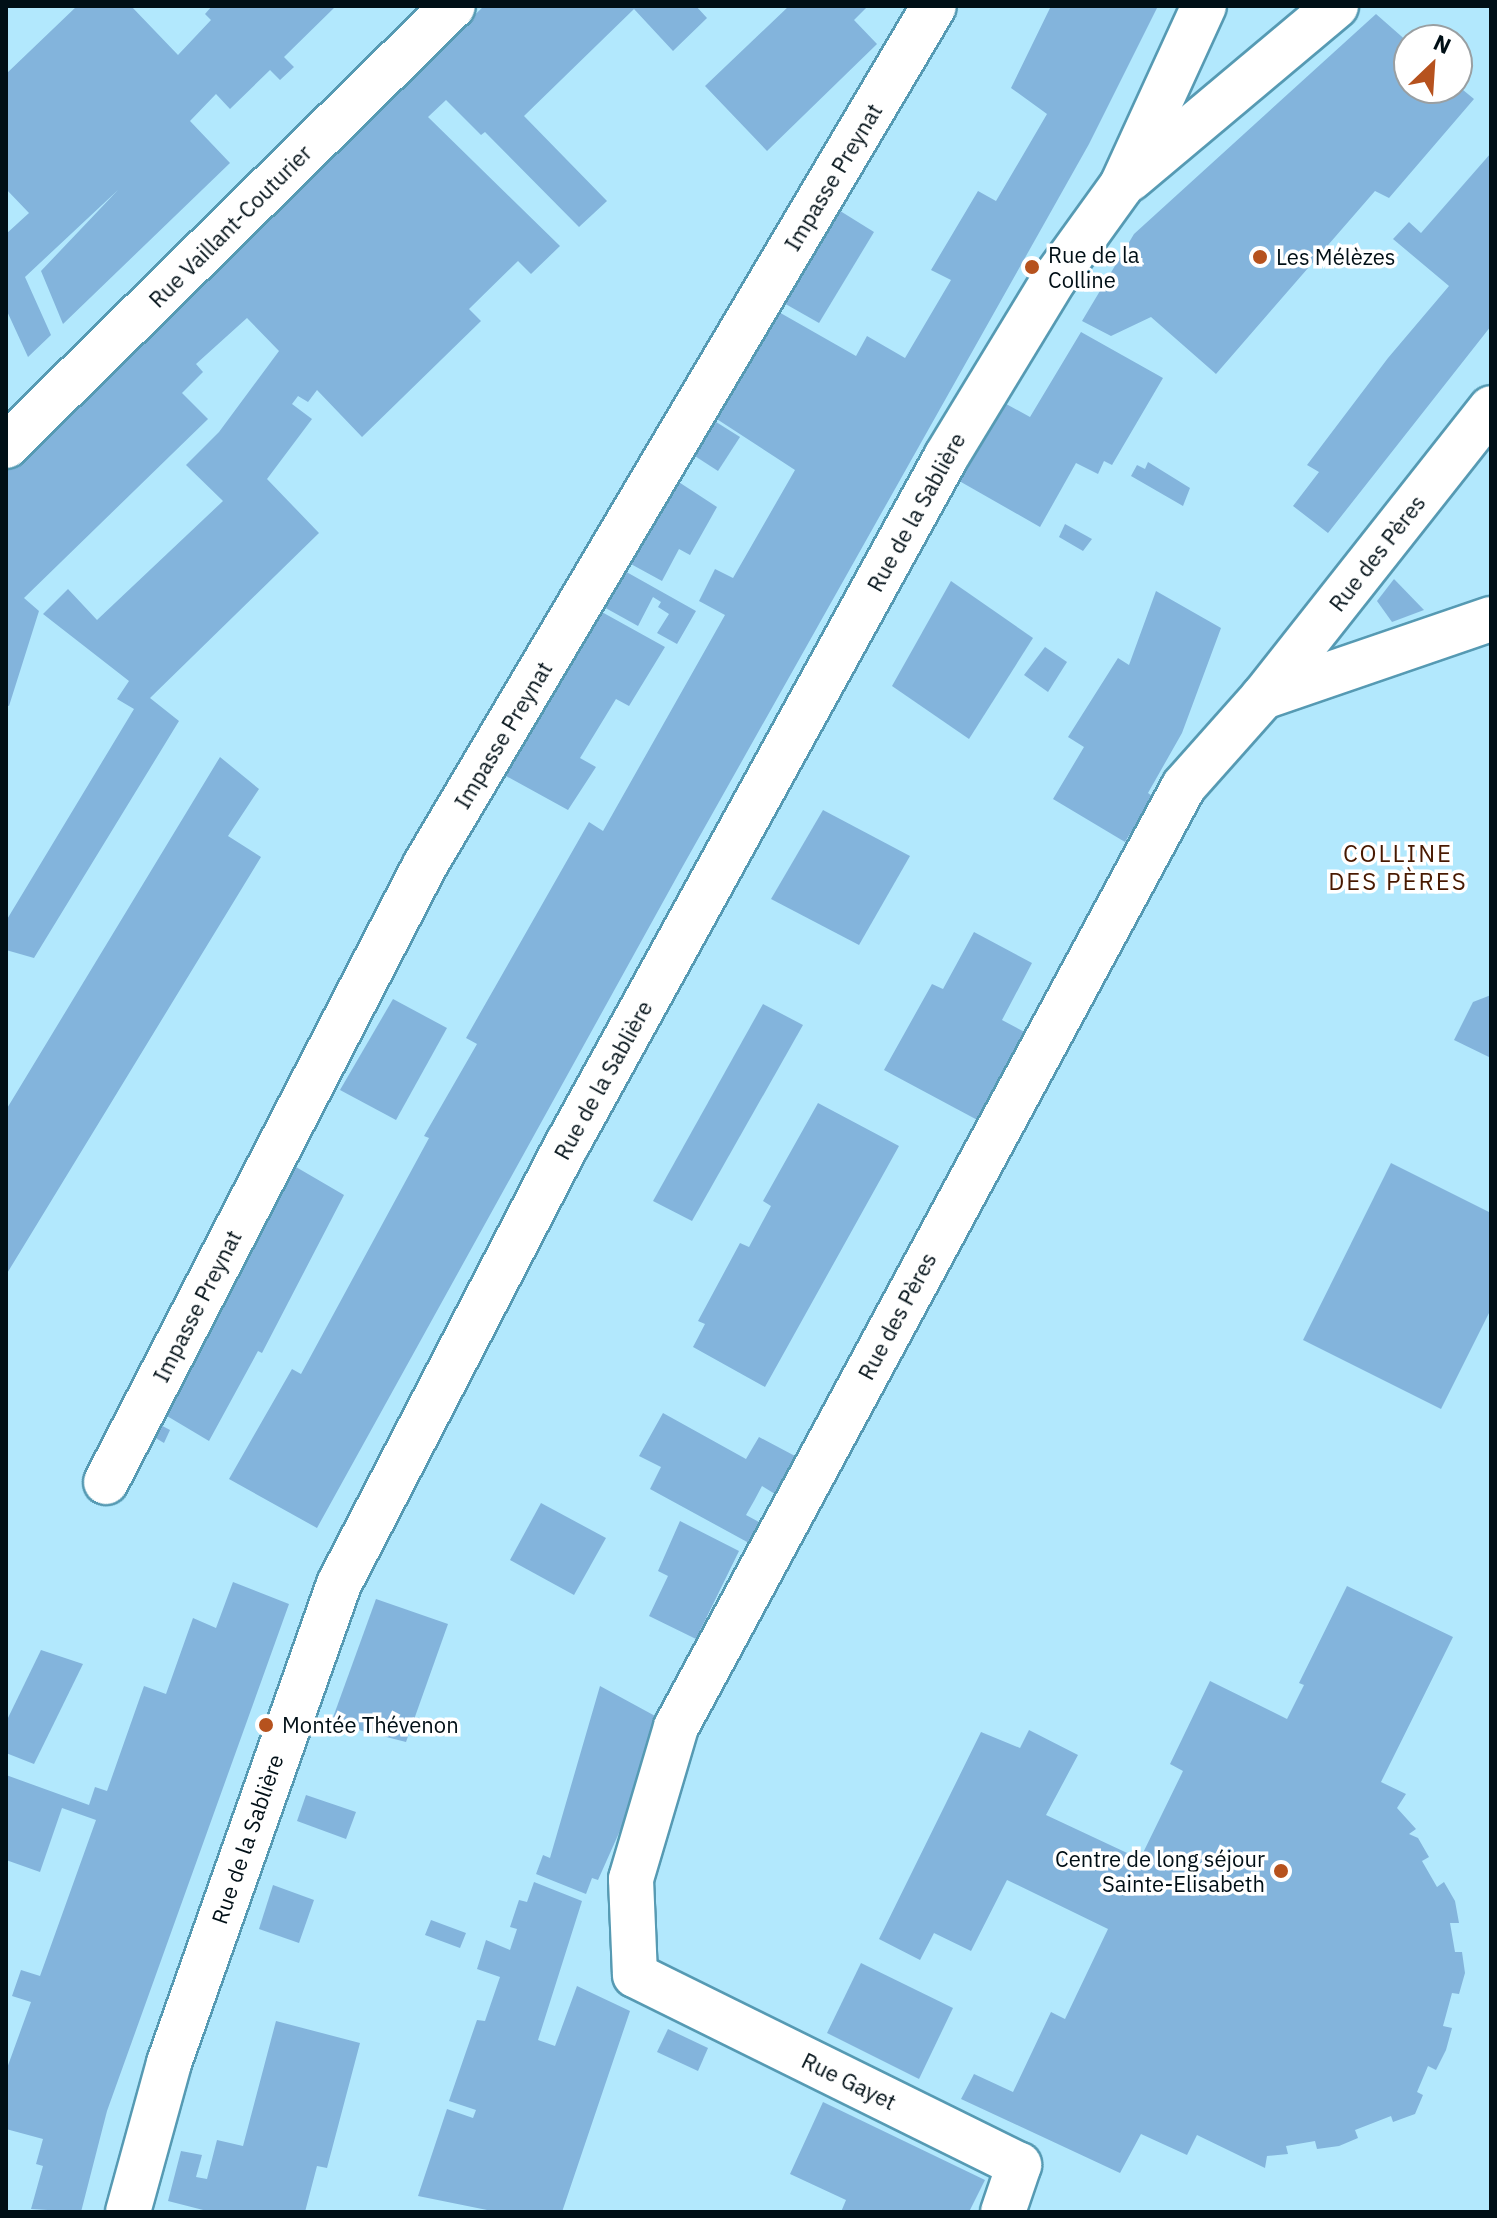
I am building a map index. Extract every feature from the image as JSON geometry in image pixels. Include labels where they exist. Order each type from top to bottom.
[{"type":"street","name":"Rue Vaillant-Couturier","points":[[6,446],[453,6]]},
{"type":"street","name":"Impasse Preynat","points":[[106,1482],[425,865],[934,6]]},
{"type":"street","name":"Rue de la Sablière","points":[[128,2212],[169,2063],[339,1584],[568,1143],[946,457],[1055,278],[1122,185],[1204,6]]},
{"type":"street","points":[[1122,185],[1336,6]]},
{"type":"street","name":"Rue des Pères","points":[[635,1975],[631,1879],[676,1727],[1184,786],[1263,697],[1491,408]]},
{"type":"street","name":"Rue des Pères","points":[[1263,697],[1491,619]]},
{"type":"street","name":"Rue Gayet","points":[[635,1975],[1019,2165],[1003,2212]]},
{"type":"building","points":[[77,6],[131,6],[178,55],[211,20],[205,14],[212,6],[336,6],[284,57],[294,67],[280,80],[270,70],[230,109],[216,94],[190,121],[230,163],[63,324],[41,271],[118,190],[25,277],[51,335],[28,357],[6,309],[6,234],[29,213],[6,189],[6,74]]},
{"type":"building","points":[[484,6],[696,6],[707,18],[673,51],[634,9],[524,116],[607,201],[579,227],[485,132],[481,135],[446,100],[428,117],[560,246],[531,274],[518,261],[469,309],[481,321],[362,437],[317,390],[308,402],[298,396],[292,404],[312,419],[267,479],[319,533],[150,698],[179,721],[34,958],[6,950],[6,921],[134,709],[117,699],[129,681],[43,614],[68,589],[97,620],[223,501],[186,465],[219,432],[279,351],[247,318],[196,364],[203,372],[182,393],[208,419],[24,598],[39,611],[9,706],[6,705],[6,466]]},
{"type":"building","points":[[789,6],[868,6],[854,20],[877,44],[767,151],[705,86]]},
{"type":"building","points":[[1051,6],[1158,6],[1089,144],[679,873],[317,1528],[229,1479],[292,1369],[301,1374],[429,1138],[424,1136],[477,1044],[466,1038],[589,822],[603,831],[725,615],[699,601],[715,569],[733,578],[795,470],[706,412],[777,311],[856,356],[867,336],[905,358],[951,280],[931,270],[978,191],[996,201],[1047,114],[1011,88]]},
{"type":"building","points":[[1376,14],[1393,29],[1393,104],[1470,104],[1389,198],[1375,191],[1216,374],[1151,317],[1111,336],[1082,321],[1134,234]]},
{"type":"building","points":[[1491,153],[1491,326],[1328,533],[1293,506],[1319,472],[1307,465],[1388,358],[1449,286],[1393,239],[1409,222],[1421,233]]},
{"type":"building","points":[[837,209],[874,232],[819,323],[782,302]]},
{"type":"building","points":[[1081,332],[1163,378],[1112,465],[1104,461],[1098,474],[1076,463],[1040,527],[954,478],[999,400],[1030,417]]},
{"type":"building","points":[[705,415],[740,437],[718,471],[684,449]]},
{"type":"building","points":[[1148,462],[1190,488],[1183,506],[1131,476],[1137,465],[1145,469]]},
{"type":"building","points":[[668,475],[717,507],[690,555],[679,549],[662,581],[618,557]]},
{"type":"building","points":[[1065,524],[1092,539],[1083,551],[1059,537]]},
{"type":"building","points":[[614,565],[696,611],[677,644],[657,633],[669,614],[658,607],[661,602],[653,597],[638,626],[593,601]]},
{"type":"building","points":[[1394,579],[1424,610],[1392,622],[1377,601]]},
{"type":"building","points":[[951,581],[1033,638],[969,739],[892,686]]},
{"type":"building","points":[[1156,591],[1221,628],[1182,733],[1148,793],[1152,796],[1125,842],[1053,799],[1084,747],[1068,737],[1118,658],[1129,665]]},
{"type":"building","points":[[591,606],[665,647],[629,706],[616,699],[580,758],[596,767],[568,810],[495,770]]},
{"type":"building","points":[[1045,647],[1067,662],[1048,692],[1024,675]]},
{"type":"building","points":[[220,757],[259,789],[228,836],[261,857],[6,1275],[6,1110]]},
{"type":"building","points":[[823,810],[910,856],[859,945],[771,899]]},
{"type":"building","points":[[974,932],[1032,963],[1002,1020],[1030,1035],[983,1123],[884,1070],[932,984],[943,989]]},
{"type":"building","points":[[1491,995],[1491,1058],[1454,1040],[1473,1002]]},
{"type":"building","points":[[393,999],[447,1028],[396,1120],[340,1090]]},
{"type":"building","points":[[763,1004],[803,1025],[692,1221],[653,1201]]},
{"type":"building","points":[[818,1103],[899,1146],[765,1387],[693,1347],[705,1324],[698,1321],[740,1243],[749,1247],[771,1206],[763,1201]]},
{"type":"building","points":[[1391,1163],[1491,1213],[1491,1309],[1441,1409],[1303,1340]]},
{"type":"building","points":[[296,1167],[344,1195],[262,1353],[258,1351],[209,1441],[167,1416]]},
{"type":"building","points":[[663,1413],[746,1459],[759,1437],[795,1456],[775,1494],[762,1486],[746,1515],[759,1522],[749,1543],[650,1489],[661,1467],[639,1456]]},
{"type":"building","points":[[155,1422],[170,1430],[164,1443],[149,1434]]},
{"type":"building","points":[[541,1503],[606,1538],[574,1595],[510,1560]]},
{"type":"building","points":[[680,1521],[739,1551],[696,1639],[649,1616],[668,1576],[658,1571]]},
{"type":"building","points":[[233,1582],[289,1604],[107,2111],[81,2212],[31,2209],[43,2166],[36,2164],[43,2139],[6,2129],[6,2071],[31,2002],[12,1996],[21,1970],[40,1976],[96,1820],[62,1808],[40,1872],[6,1860],[6,1775],[89,1805],[95,1787],[107,1791],[144,1686],[166,1694],[193,1618],[216,1628]]},
{"type":"building","name":"Centre de long séjour Sainte-Elisabeth","points":[[1347,1586],[1453,1637],[1381,1782],[1406,1794],[1397,1808],[1416,1829],[1409,1834],[1418,1838],[1429,1857],[1422,1861],[1437,1887],[1444,1882],[1455,1901],[1459,1923],[1450,1923],[1455,1952],[1462,1952],[1465,1973],[1459,1994],[1452,1993],[1443,2026],[1452,2028],[1446,2050],[1436,2070],[1428,2066],[1417,2092],[1423,2095],[1415,2114],[1393,2122],[1391,2116],[1355,2130],[1358,2138],[1339,2146],[1317,2149],[1315,2141],[1286,2146],[1288,2154],[1267,2156],[1265,2168],[1197,2135],[1187,2155],[1141,2134],[1120,2173],[961,2099],[974,2074],[1013,2092],[1051,2012],[1065,2019],[1108,1929],[1007,1880],[971,1951],[934,1933],[920,1960],[879,1939],[981,1732],[1020,1748],[1029,1730],[1078,1755],[1046,1815],[1140,1859],[1183,1771],[1170,1764],[1210,1681],[1287,1719],[1304,1685],[1299,1683]]},
{"type":"building","points":[[376,1599],[448,1624],[406,1742],[331,1723]]},
{"type":"building","points":[[41,1650],[83,1664],[34,1764],[6,1753],[6,1722]]},
{"type":"building","points":[[600,1686],[668,1723],[598,1880],[592,1878],[586,1894],[536,1874],[543,1855],[550,1858]]},
{"type":"building","points":[[306,1795],[356,1812],[346,1839],[297,1821]]},
{"type":"building","points":[[534,1882],[582,1901],[538,2040],[555,2046],[577,1986],[630,2011],[562,2212],[497,2212],[418,2196],[447,2109],[473,2118],[476,2110],[449,2101],[477,2020],[485,2021],[500,1977],[477,1969],[486,1940],[510,1950],[517,1929],[510,1927],[519,1900],[527,1902]]},
{"type":"building","points":[[273,1885],[314,1900],[299,1943],[259,1929]]},
{"type":"building","points":[[431,1920],[466,1933],[460,1948],[425,1935]]},
{"type":"building","points":[[861,1963],[953,2008],[919,2079],[827,2033]]},
{"type":"building","points":[[276,2021],[360,2043],[327,2168],[317,2166],[305,2212],[211,2212],[168,2201],[181,2151],[202,2155],[196,2177],[207,2179],[217,2140],[243,2146]]},
{"type":"building","points":[[668,2029],[708,2048],[698,2071],[657,2052]]},
{"type":"building","points":[[823,2102],[985,2180],[969,2212],[841,2212],[846,2200],[790,2174]]},
{"type":"place","name":"Les Mélèzes","points":[[1260,257]]},
{"type":"place","name":"Rue de la Colline","points":[[1032,267]]},
{"type":"place","name":"Montée Thévenon","points":[[266,1725]]},
{"type":"place","name":"Centre de long séjour Sainte-Elisabeth","points":[[1281,1871]]},
{"type":"district","name":"COLLINE DES PÈRES","points":[[1398,868]]}]
